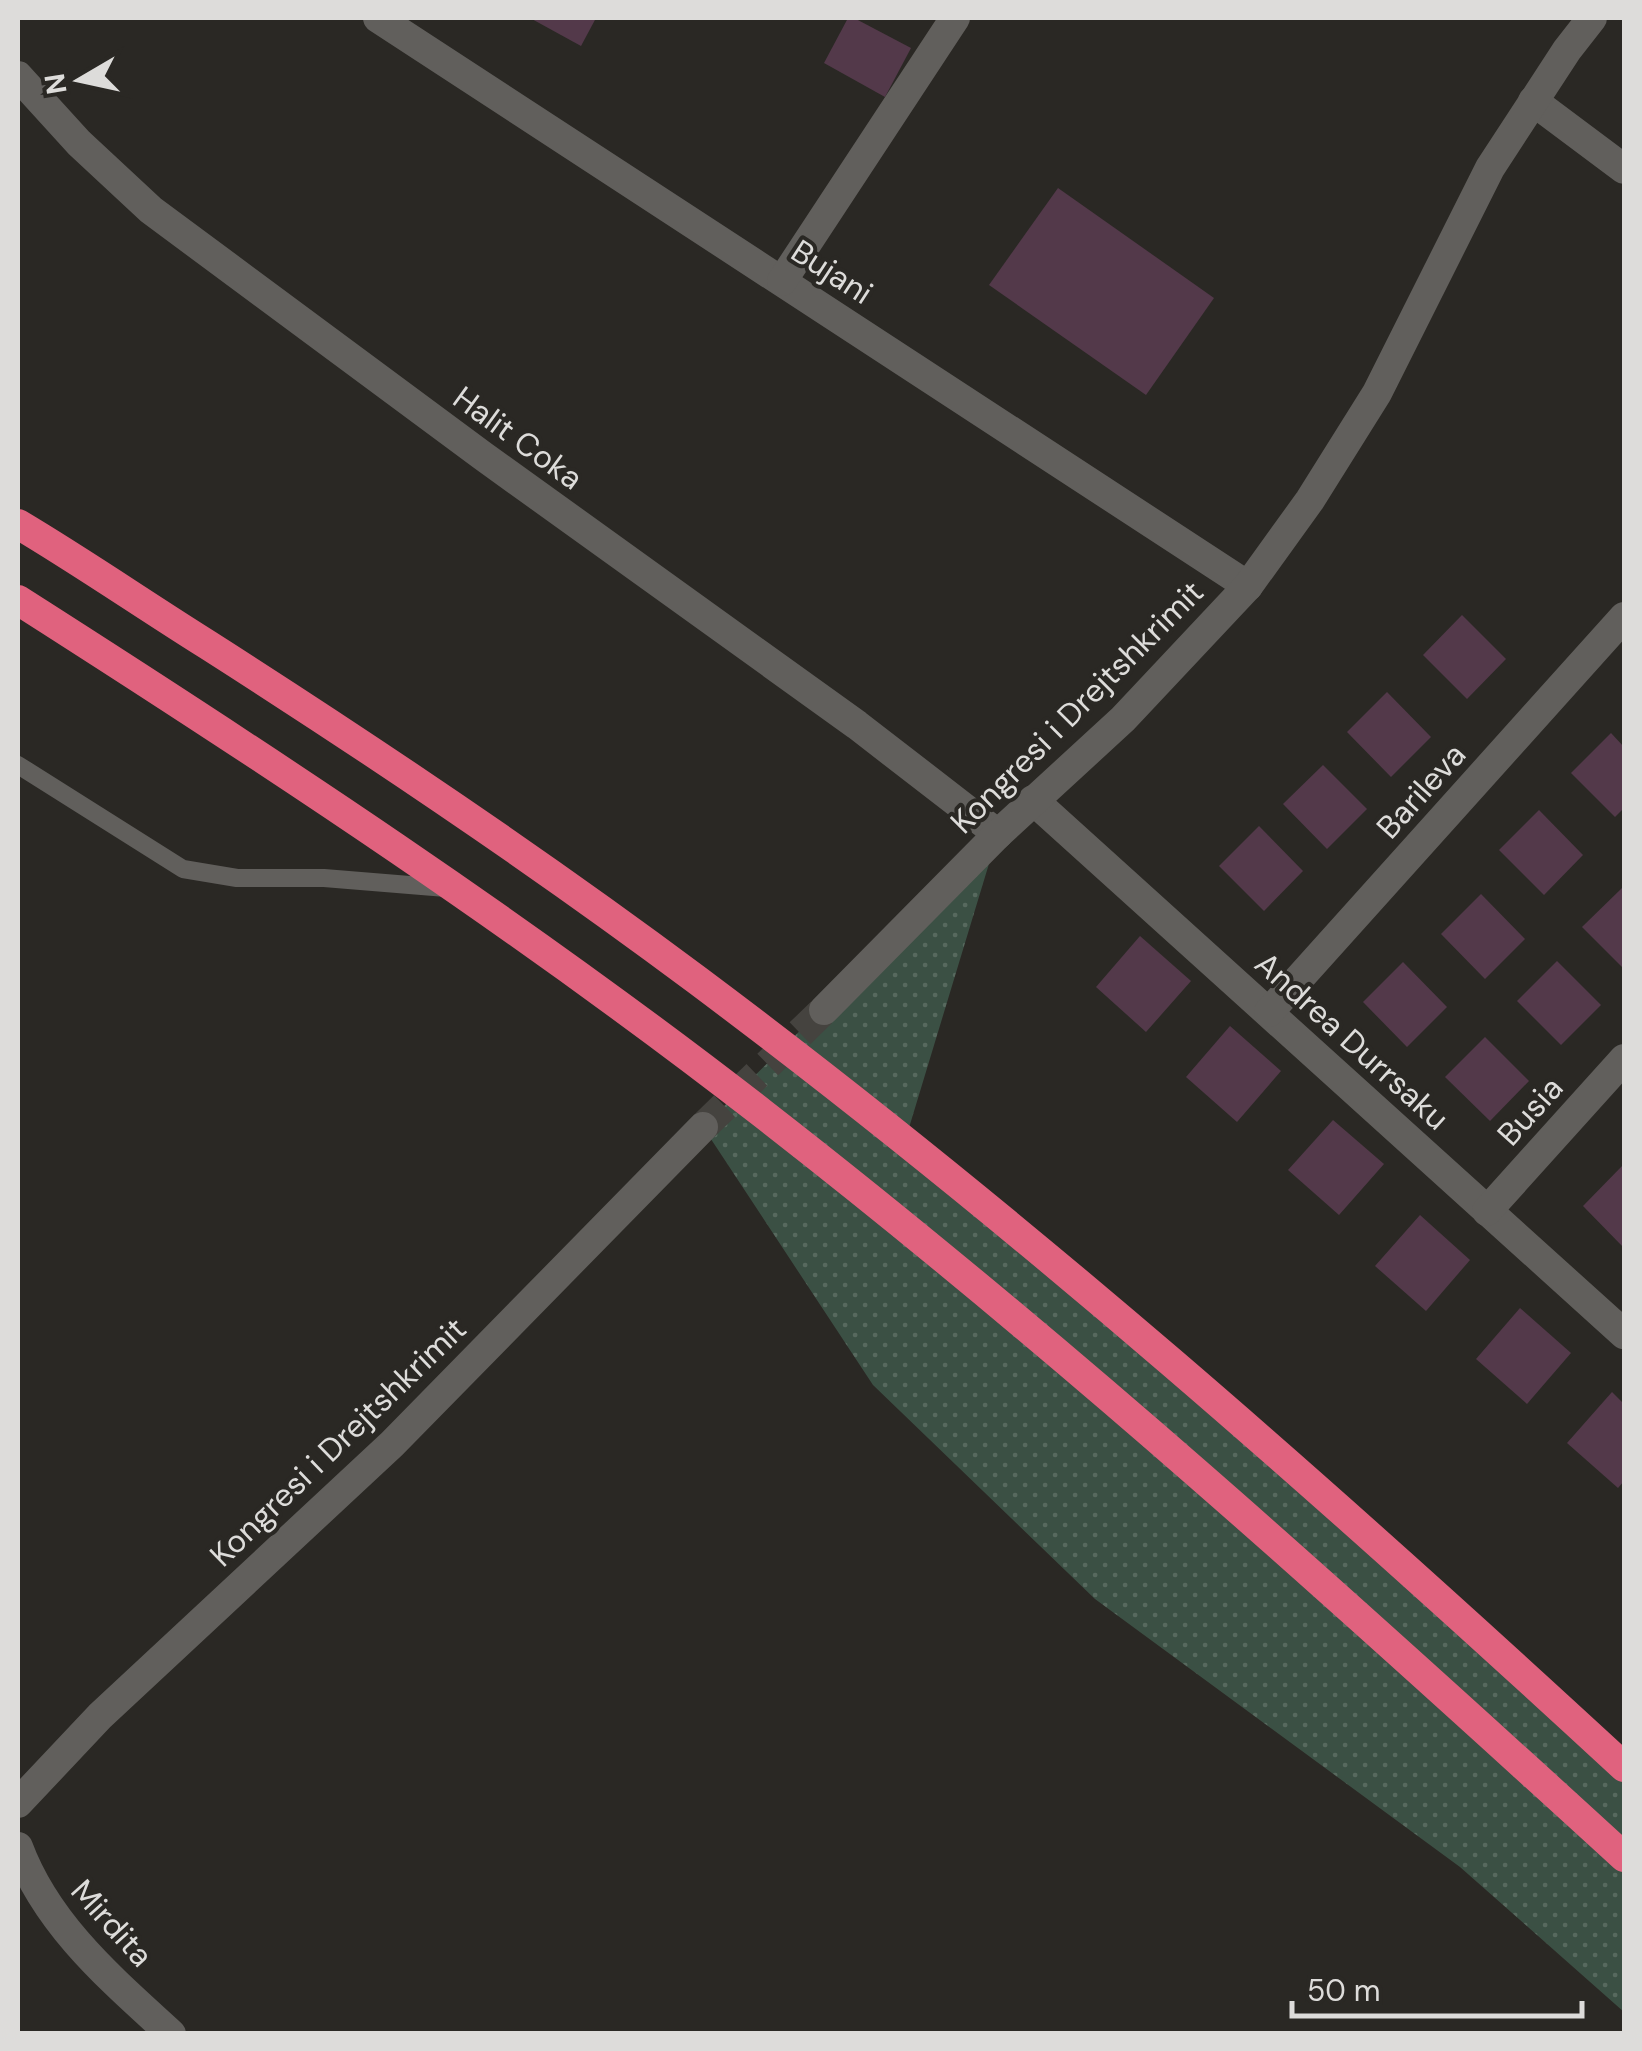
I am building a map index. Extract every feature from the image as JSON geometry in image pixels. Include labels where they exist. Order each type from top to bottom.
[{"type":"highway","points":[[18,524],[458,810],[613,919],[801,1060],[1208,1393],[1466,1621],[1624,1768]]},
{"type":"highway","points":[[18,600],[259,754],[456,889],[761,1112],[1028,1330],[1297,1560],[1624,1858]]},
{"type":"street","name":"Bujani","points":[[378,18],[1248,586]]},
{"type":"street","points":[[782,281],[955,18]]},
{"type":"street","name":"Kongresi i Drejtshkrimit","points":[[824,1010],[998,834],[1135,707],[1248,586],[1310,500],[1377,394],[1490,168],[1592,18]]},
{"type":"street","name":"Halit Coka","points":[[18,76],[78,143],[151,210],[482,456],[857,725],[998,834]]},
{"type":"street","points":[[1533,101],[1624,170]]},
{"type":"street","name":"Barileva","points":[[1269,1012],[1624,617]]},
{"type":"street","name":"Andrea Durrsaku","points":[[1034,800],[1624,1334]]},
{"type":"street","name":"Busia","points":[[1487,1210],[1624,1059]]},
{"type":"street","name":"Kongresi i Drejtshkrimit","points":[[18,1803],[100,1716],[392,1444],[703,1127]]},
{"type":"street","name":"Mirdita","points":[[18,1847],[30,1880],[58,1921],[110,1978],[171,2034]]},
{"type":"lane","points":[[18,765],[183,869],[237,878],[324,878],[456,889]]},
{"type":"green space","points":[[998,834],[905,1141],[1624,1767],[1624,2012],[1460,1867],[1095,1599],[873,1385],[703,1127]]},
{"type":"building","points":[[530,18],[596,18],[581,46]]},
{"type":"building","points":[[848,18],[911,48],[885,97],[824,63]]},
{"type":"building","points":[[1058,188],[1214,298],[1146,395],[989,285]]},
{"type":"building","points":[[1462,615],[1506,659],[1467,699],[1423,655]]},
{"type":"building","points":[[1387,692],[1431,737],[1391,777],[1347,732]]},
{"type":"building","points":[[1611,733],[1624,747],[1624,808],[1615,817],[1571,773]]},
{"type":"building","points":[[1323,765],[1367,809],[1327,849],[1283,804]]},
{"type":"building","points":[[1539,810],[1583,855],[1544,895],[1499,850]]},
{"type":"building","points":[[1259,826],[1303,871],[1264,911],[1219,866]]},
{"type":"building","points":[[1624,890],[1624,969],[1582,927]]},
{"type":"building","points":[[1481,894],[1525,939],[1485,979],[1441,934]]},
{"type":"building","points":[[1140,936],[1191,981],[1146,1032],[1096,987]]},
{"type":"building","points":[[1557,961],[1601,1005],[1561,1045],[1517,1001]]},
{"type":"building","points":[[1403,962],[1447,1007],[1407,1047],[1363,1002]]},
{"type":"building","points":[[1230,1026],[1281,1071],[1237,1122],[1186,1077]]},
{"type":"building","points":[[1485,1037],[1529,1081],[1490,1121],[1445,1077]]},
{"type":"building","points":[[1333,1120],[1384,1164],[1339,1215],[1288,1170]]},
{"type":"building","points":[[1624,1164],[1624,1248],[1583,1206]]},
{"type":"building","points":[[1420,1215],[1470,1260],[1426,1311],[1375,1266]]},
{"type":"building","points":[[1520,1308],[1571,1353],[1527,1404],[1476,1359]]},
{"type":"building","points":[[1612,1392],[1624,1404],[1624,1481],[1618,1488],[1567,1443]]},
{"type":"tunnel","points":[[703,1127],[824,1010]]}]
